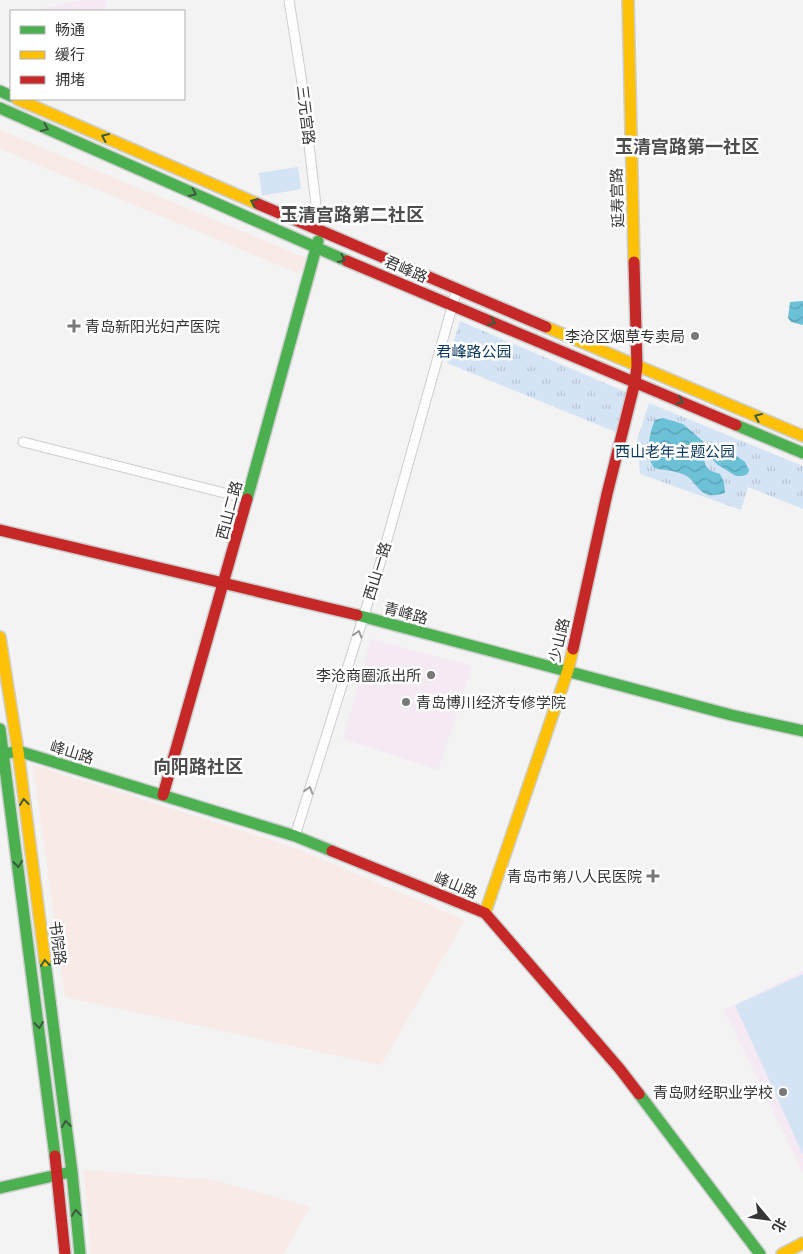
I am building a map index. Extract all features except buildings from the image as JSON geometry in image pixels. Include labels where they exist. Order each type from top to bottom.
[{"type":"street","name":"三元宫路","points":[[289,0],[301,76],[319,231]]},
{"type":"street","name":"延寿宫路","points":[[628,0],[637,366]]},
{"type":"street","name":"君峰路","points":[[19,100],[319,231],[803,436]]},
{"type":"street","name":"君峰路","points":[[0,108],[317,248],[803,453]]},
{"type":"street","name":"西山二路","points":[[163,795],[248,499],[317,248],[319,231]]},
{"type":"street","name":"西山一路","points":[[295,836],[385,544],[457,289]]},
{"type":"street","name":"少山路","points":[[485,913],[568,670],[607,494],[635,382],[637,366]]},
{"type":"street","points":[[23,442],[248,499]]},
{"type":"street","name":"青峰路","points":[[0,530],[363,617],[568,670],[731,715],[803,731]]},
{"type":"street","name":"书院路","points":[[0,637],[18,751],[72,1172],[80,1254]]},
{"type":"street","name":"书院路","points":[[0,729],[58,1175],[66,1254]]},
{"type":"street","points":[[2,755],[18,751]]},
{"type":"street","name":"峰山路","points":[[18,751],[295,836],[485,913],[619,1068],[760,1254]]},
{"type":"street","points":[[0,1188],[72,1172]]},
{"type":"street","points":[[782,1254],[803,1243]]},
{"type":"shaded area","points":[[83,0],[106,0],[106,10],[35,10]]},
{"type":"shaded area","points":[[0,130],[306,258],[300,274],[0,149]]},
{"type":"shaded area","name":"青岛博川经济专修学院","points":[[371,639],[472,666],[438,770],[343,739]]},
{"type":"shaded area","points":[[33,765],[293,847],[465,920],[381,1065],[65,997]]},
{"type":"shaded area","name":"青岛财经职业学校","points":[[803,971],[803,1173],[724,1010]]},
{"type":"shaded area","points":[[84,1170],[214,1180],[310,1207],[283,1254],[91,1254]]},
{"type":"green space","points":[[298,167],[301,189],[262,196],[259,173]]},
{"type":"green space","name":"君峰路公园","points":[[460,321],[628,393],[618,433],[447,363]]},
{"type":"green space","name":"西山老年主题公园","points":[[649,403],[803,466],[803,509],[748,487],[741,510],[640,474],[637,440]]},
{"type":"green space","name":"青岛财经职业学校","points":[[803,974],[803,1155],[735,1005]]},
{"type":"water","points":[[803,301],[803,325],[791,322],[788,318],[790,302]]},
{"type":"water","points":[[663,418],[683,424],[706,444],[731,452],[745,462],[749,470],[747,474],[736,476],[718,465],[709,456],[704,458],[707,468],[720,474],[724,482],[725,493],[709,495],[700,490],[685,475],[654,468],[649,450],[651,431],[655,420]]},
{"type":"traffic: fast","points":[[0,91],[10,96]]},
{"type":"traffic: fast","points":[[0,108],[347,261]]},
{"type":"traffic: fast","points":[[247,499],[318,241]]},
{"type":"traffic: fast","points":[[736,425],[803,453]]},
{"type":"traffic: fast","points":[[357,615],[731,715],[803,731]]},
{"type":"traffic: fast","points":[[0,729],[55,1156]]},
{"type":"traffic: fast","points":[[0,755],[18,751],[295,836],[332,851]]},
{"type":"traffic: fast","points":[[45,961],[72,1172],[80,1254]]},
{"type":"traffic: fast","points":[[639,1094],[760,1254]]},
{"type":"traffic: fast","points":[[0,1188],[66,1173]]},
{"type":"traffic: slow","points":[[628,0],[634,262]]},
{"type":"traffic: slow","points":[[19,100],[258,204]]},
{"type":"traffic: slow","points":[[546,327],[803,436]]},
{"type":"traffic: slow","points":[[0,637],[18,751],[45,961]]},
{"type":"traffic: slow","points":[[485,913],[568,670],[573,649]]},
{"type":"traffic: slow","points":[[782,1254],[803,1243]]},
{"type":"traffic: jam","points":[[258,204],[546,327]]},
{"type":"traffic: jam","points":[[347,261],[736,425]]},
{"type":"traffic: jam","points":[[573,649],[607,494],[635,382],[637,366],[634,262]]},
{"type":"traffic: jam","points":[[163,795],[247,499]]},
{"type":"traffic: jam","points":[[0,530],[357,615]]},
{"type":"traffic: jam","points":[[332,851],[485,913],[619,1068],[639,1094]]},
{"type":"traffic: jam","points":[[55,1156],[65,1254]]},
{"type":"place","name":"青岛新阳光妇产医院","points":[[74,326]]},
{"type":"place","name":"李沧区烟草专卖局","points":[[695,336]]},
{"type":"place","name":"李沧商圈派出所","points":[[431,675]]},
{"type":"place","name":"青岛博川经济专修学院","points":[[406,702]]},
{"type":"place","name":"青岛市第八人民医院","points":[[653,876]]},
{"type":"place","name":"青岛财经职业学校","points":[[783,1092]]},
{"type":"district","name":"玉清宫路第一社区","points":[[687,147]]},
{"type":"district","name":"玉清宫路第二社区","points":[[352,215]]},
{"type":"district","name":"向阳路社区","points":[[198,767]]}]
